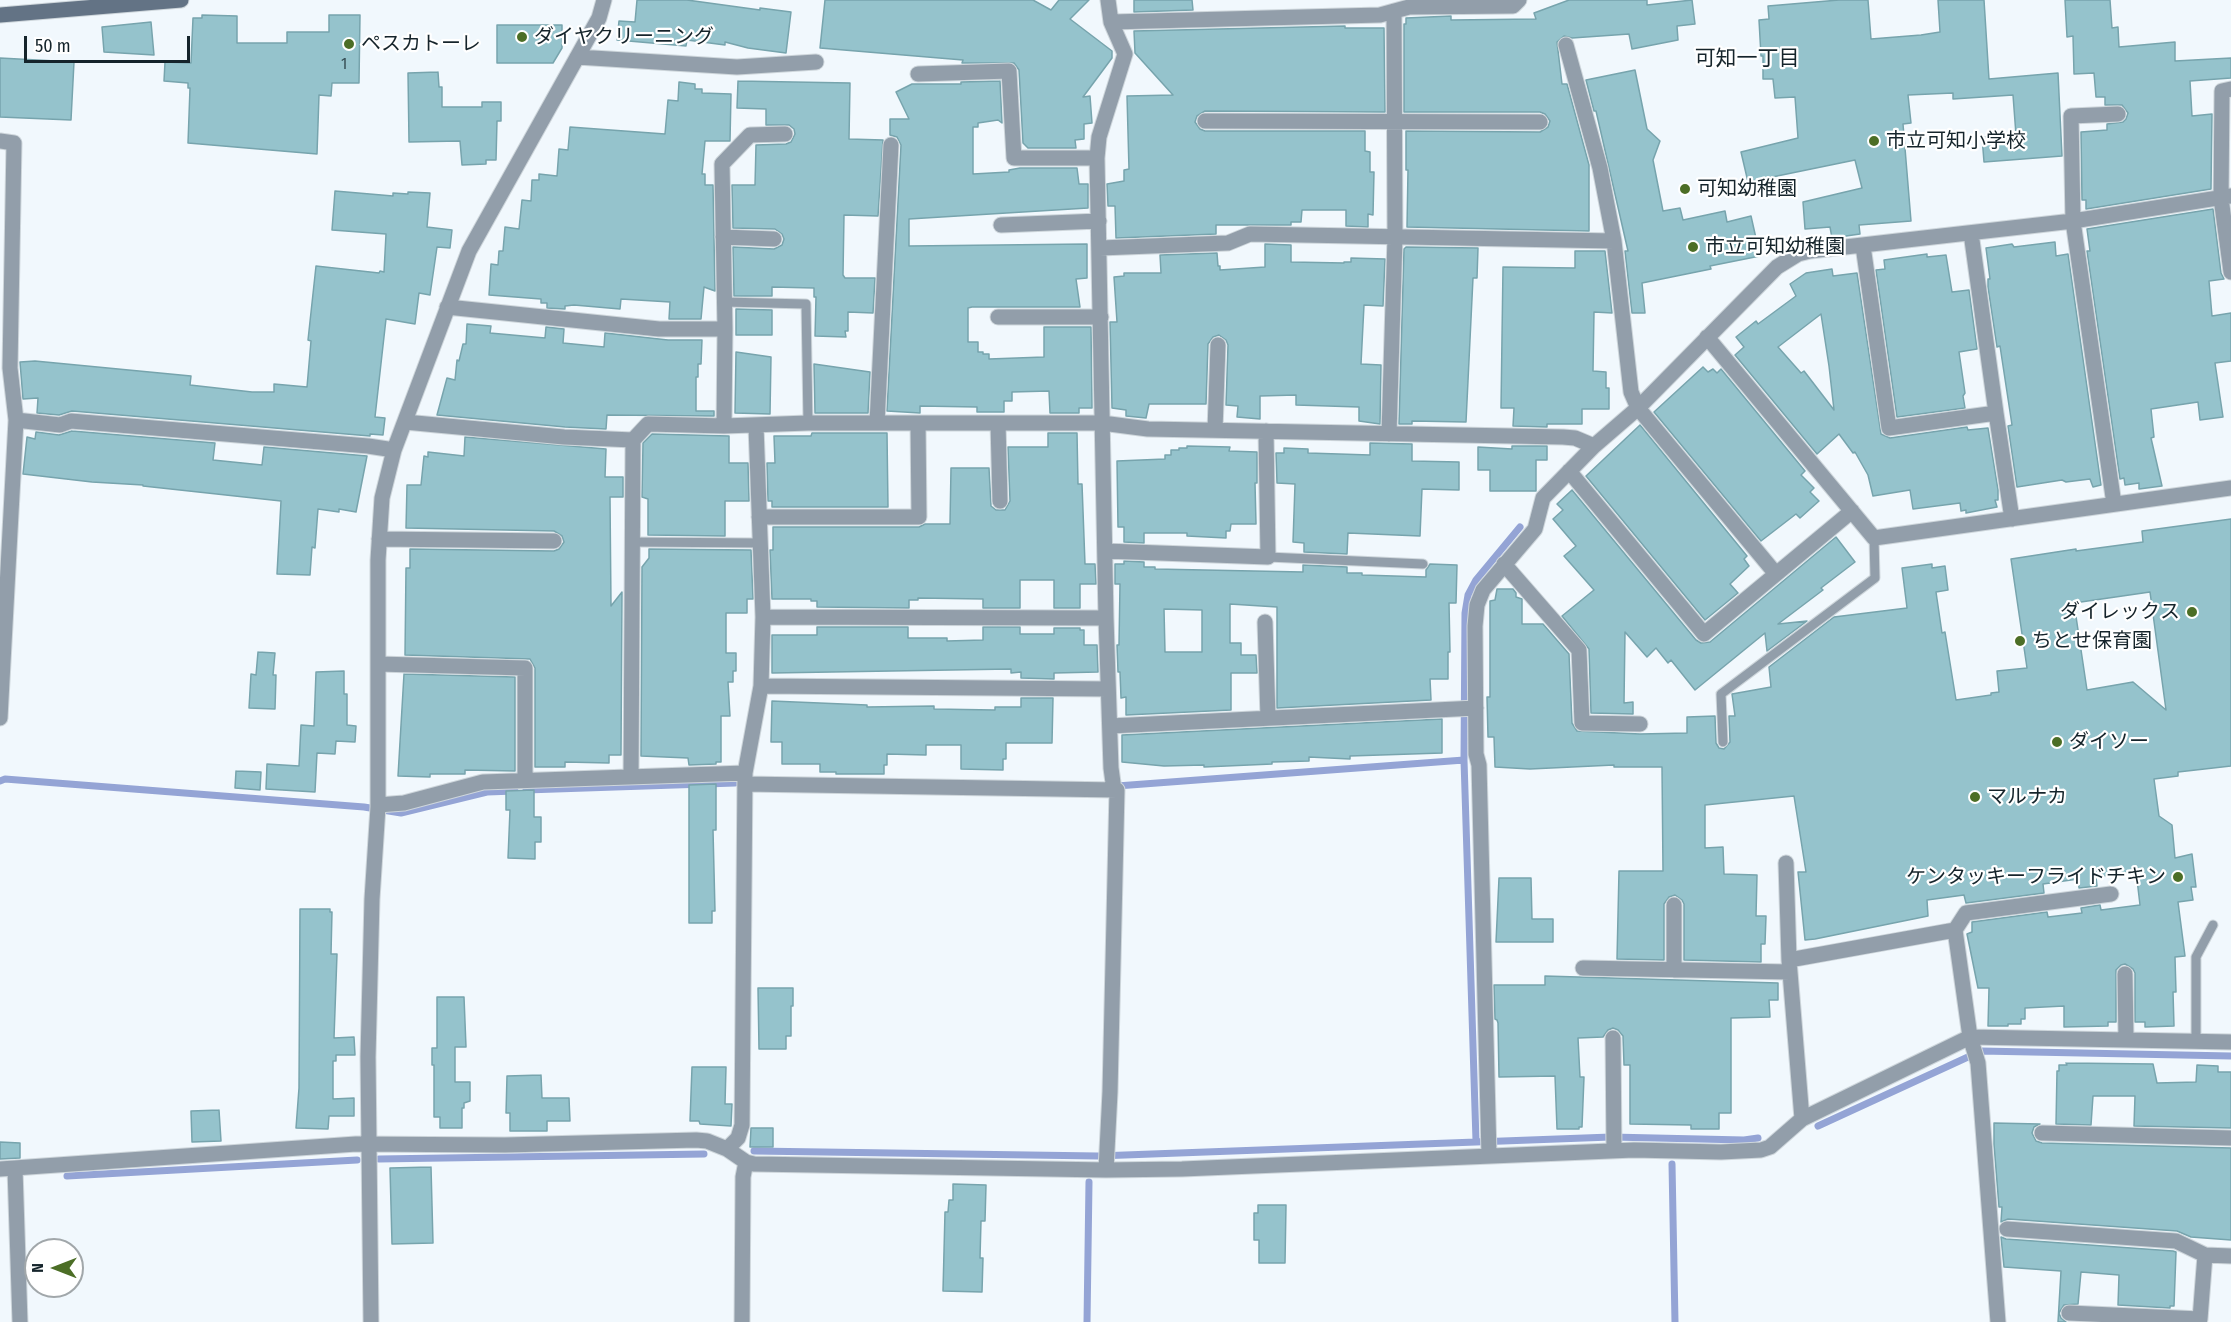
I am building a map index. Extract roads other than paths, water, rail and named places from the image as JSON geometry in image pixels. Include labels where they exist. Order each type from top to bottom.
[{"type":"main road","points":[[0,15],[181,0]]},
{"type":"street","points":[[371,1322],[368,1057],[372,899],[378,808],[379,539],[382,498],[394,450],[474,242],[599,18],[604,0]]},
{"type":"street","points":[[1107,1160],[1117,790],[1114,787],[1111,768],[1108,689],[1097,158],[1099,137],[1125,54],[1111,22],[1108,0]]},
{"type":"street","points":[[1111,22],[1380,15],[1409,6],[1513,6],[1520,0]]},
{"type":"street","points":[[1389,434],[1395,237],[1394,11]]},
{"type":"street","points":[[1566,45],[1600,168],[1614,240],[1631,392],[1638,408],[1776,574]]},
{"type":"street","points":[[577,57],[737,67],[816,62]]},
{"type":"street","points":[[918,74],[1009,71],[1014,158],[1097,158]]},
{"type":"street","points":[[2231,89],[2222,91],[2231,272]]},
{"type":"street","points":[[2114,504],[2073,221],[2071,116],[2118,114]]},
{"type":"street","points":[[1205,121],[1540,122]]},
{"type":"street","points":[[724,426],[722,164],[750,135],[785,134]]},
{"type":"street","points":[[0,141],[14,143],[10,368],[16,420],[0,718]]},
{"type":"street","points":[[877,423],[891,145]]},
{"type":"street","points":[[1488,1145],[1474,708],[1475,626],[1477,605],[1483,590],[1534,529],[1543,498],[1594,446],[1638,408],[1765,278],[1787,260],[1810,251],[2073,221],[2226,197]]},
{"type":"street","points":[[1001,225],[1099,221]]},
{"type":"street","points":[[1971,233],[2012,519]]},
{"type":"street","points":[[1100,248],[1228,243],[1250,234],[1614,240]]},
{"type":"street","points":[[723,237],[774,239]]},
{"type":"street","points":[[1863,246],[1889,428],[1996,413]]},
{"type":"street","points":[[447,308],[659,329],[725,329]]},
{"type":"street","points":[[998,317],[1101,317]]},
{"type":"street","points":[[1707,337],[1874,537],[2231,488]]},
{"type":"street","points":[[1215,430],[1218,345]]},
{"type":"street","points":[[16,420],[60,425],[71,421],[394,450]]},
{"type":"street","points":[[405,422],[564,437],[633,440]]},
{"type":"street","points":[[631,776],[633,440],[648,424],[756,426],[808,423],[1102,423],[1148,429],[1563,437],[1575,438],[1594,446]]},
{"type":"street","points":[[759,517],[919,517],[918,423]]},
{"type":"street","points":[[998,423],[1000,501]]},
{"type":"street","points":[[728,1149],[738,1138],[742,1125],[745,779],[761,686],[763,617],[756,426]]},
{"type":"street","points":[[1105,551],[1268,557],[1266,431]]},
{"type":"street","points":[[1569,471],[1704,634],[1852,511]]},
{"type":"street","points":[[379,539],[554,542]]},
{"type":"street","points":[[1504,564],[1579,650],[1581,723],[1640,724]]},
{"type":"street","points":[[763,617],[1106,618]]},
{"type":"street","points":[[1265,622],[1268,718]]},
{"type":"street","points":[[378,664],[525,668],[525,780]]},
{"type":"street","points":[[761,686],[1108,689]]},
{"type":"street","points":[[1110,726],[1474,708]]},
{"type":"street","points":[[378,808],[483,782],[631,776],[1114,787]]},
{"type":"street","points":[[1786,863],[1789,966],[1802,1119]]},
{"type":"street","points":[[1998,1322],[1974,1049],[1955,930],[1966,912],[2110,894]]},
{"type":"street","points":[[1674,905],[1674,970]]},
{"type":"street","points":[[1583,968],[1674,970],[1789,966],[1955,930]]},
{"type":"street","points":[[2125,974],[2126,1039]]},
{"type":"street","points":[[1613,1038],[1614,1141]]},
{"type":"street","points":[[20,1322],[7,1169],[78,1162],[370,1144],[505,1145],[696,1140],[707,1141],[728,1149],[746,1162],[754,1164],[1107,1160],[1194,1169],[1488,1145],[1614,1141],[1721,1152],[1761,1150],[1770,1148],[1802,1119],[1974,1049],[2126,1039],[2231,1042]]},
{"type":"street","points":[[2042,1133],[2231,1138]]},
{"type":"street","points":[[742,1322],[743,1177],[746,1162]]},
{"type":"street","points":[[2007,1229],[2176,1241],[2205,1255],[2231,1256]]},
{"type":"street","points":[[2069,1313],[2200,1319],[2205,1255]]},
{"type":"lane","points":[[724,302],[806,304],[808,423]]},
{"type":"lane","points":[[1723,742],[1721,694],[1875,578],[1874,537]]},
{"type":"lane","points":[[632,542],[760,543]]},
{"type":"lane","points":[[1268,557],[1423,564]]},
{"type":"lane","points":[[2196,1041],[2196,957],[2213,925]]},
{"type":"waterway","points":[[1476,1141],[1464,760],[1465,613],[1468,595],[1476,580],[1520,527]]},
{"type":"waterway","points":[[1117,786],[1464,760]]},
{"type":"waterway","points":[[0,781],[5,779],[364,807],[401,813],[487,792],[515,791]]},
{"type":"waterway","points":[[526,790],[735,783]]},
{"type":"waterway","points":[[1818,1126],[1981,1051],[2231,1056]]},
{"type":"waterway","points":[[754,1151],[1098,1156],[1611,1137],[1744,1140],[1758,1138]]},
{"type":"waterway","points":[[379,1159],[704,1154]]},
{"type":"waterway","points":[[67,1176],[357,1160]]},
{"type":"waterway","points":[[1672,1164],[1675,1322]]},
{"type":"waterway","points":[[1087,1322],[1089,1182]]},
{"type":"place","name":"ダイヤクリーニング","points":[[522,37]]},
{"type":"place","name":"ペスカトーレ","points":[[349,44]]},
{"type":"place","name":"市立可知小学校","points":[[1874,141]]},
{"type":"place","name":"可知幼稚園","points":[[1685,189]]},
{"type":"place","name":"市立可知幼稚園","points":[[1693,247]]},
{"type":"place","name":"ダイレックス","points":[[2192,612]]},
{"type":"place","name":"ちとせ保育園","points":[[2020,641]]},
{"type":"place","name":"ダイソー","points":[[2057,742]]},
{"type":"place","name":"マルナカ","points":[[1975,797]]},
{"type":"place","name":"ケンタッキーフライドチキン","points":[[2178,877]]},
{"type":"district","name":"可知一丁目","points":[[1747,59]]}]
